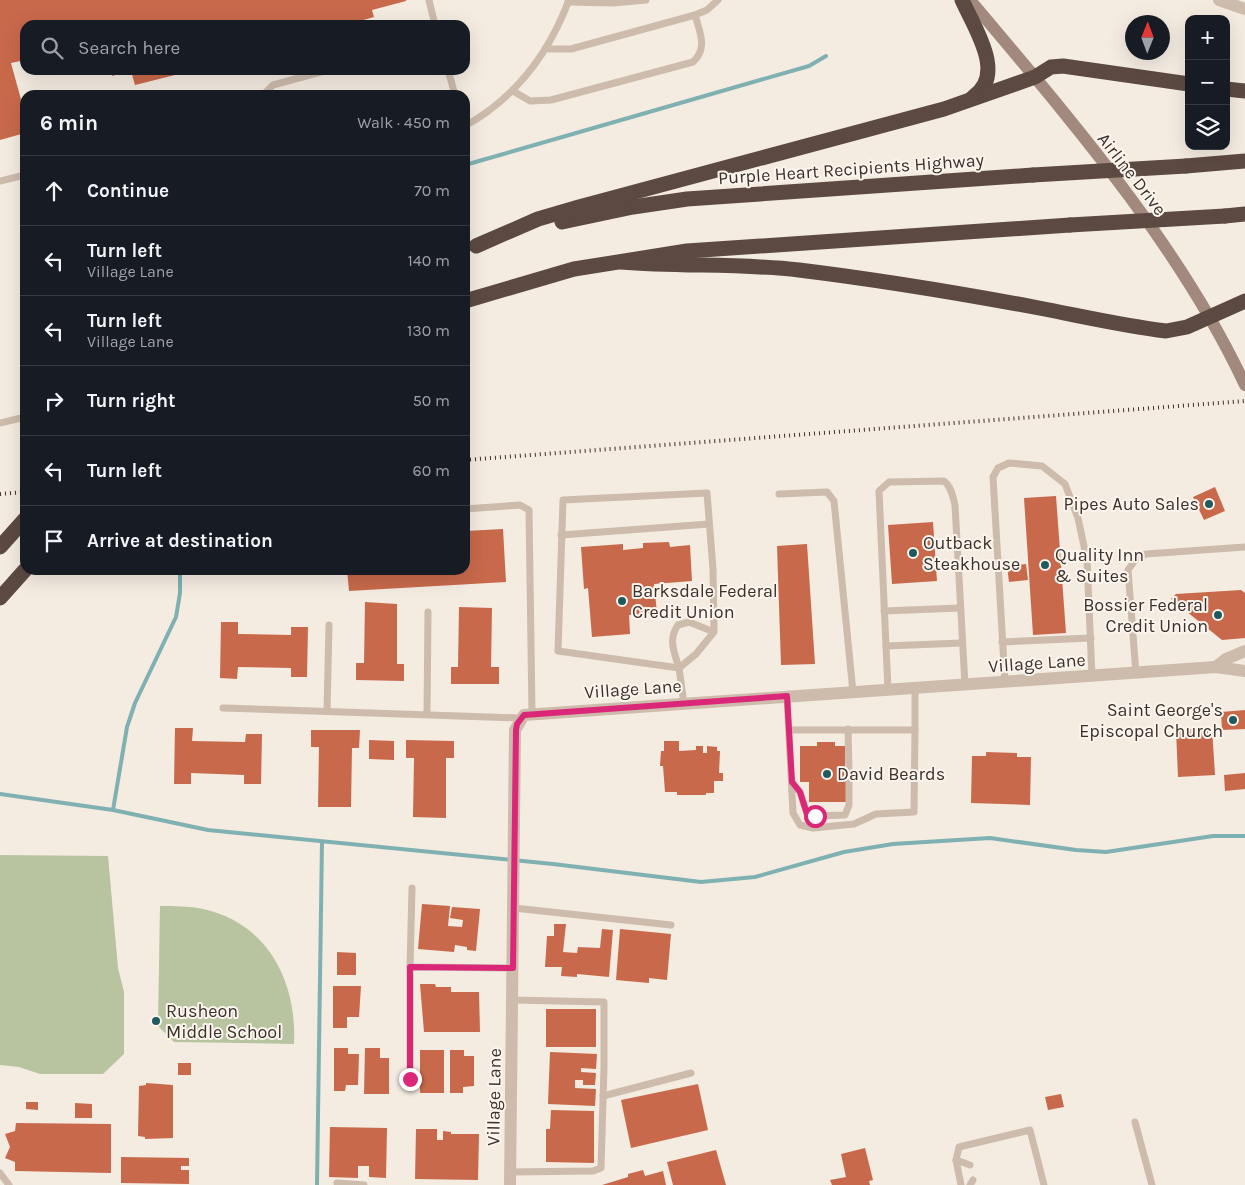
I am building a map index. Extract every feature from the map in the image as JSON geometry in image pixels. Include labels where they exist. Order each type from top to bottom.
[{"type":"highway","points":[[944,109],[981,91],[988,76],[989,65],[962,0]]},
{"type":"highway","points":[[470,248],[538,219],[944,109],[1035,77],[1051,67],[1063,66],[1185,83]]},
{"type":"highway","points":[[1230,89],[1245,91]]},
{"type":"highway","name":"Purple Heart Recipients Highway","points":[[470,248],[582,217],[687,199],[1245,162]]},
{"type":"highway","points":[[470,299],[574,269],[687,251],[753,245],[1245,214]]},
{"type":"highway","points":[[621,262],[660,265],[702,263],[749,265],[798,270],[936,289],[1166,331],[1187,327],[1245,301]]},
{"type":"highway","points":[[0,547],[20,525]]},
{"type":"highway","points":[[0,598],[21,575]]},
{"type":"main road","name":"Airline Drive","points":[[970,0],[1035,77],[1155,233],[1211,317],[1245,385]]},
{"type":"street","points":[[1219,0],[1245,9]]},
{"type":"street","name":"Village Lane","points":[[1216,667],[1226,659],[1245,651]]},
{"type":"street","name":"Village Lane","points":[[510,1185],[516,730],[526,715],[787,696],[965,686],[1216,667],[1245,671]]},
{"type":"lane","points":[[429,0],[434,20]]},
{"type":"lane","points":[[470,122],[482,116],[513,91],[545,49],[559,26],[569,1],[613,4],[646,0]]},
{"type":"lane","points":[[545,49],[571,49],[695,15],[707,10],[718,0]]},
{"type":"lane","points":[[513,91],[530,101],[551,100],[693,62],[701,55],[703,45],[695,15]]},
{"type":"lane","points":[[268,90],[273,85],[310,75]]},
{"type":"lane","points":[[449,75],[454,90]]},
{"type":"lane","points":[[0,182],[20,176]]},
{"type":"lane","points":[[0,423],[20,418]]},
{"type":"lane","points":[[1005,682],[993,477],[998,468],[1009,463],[1042,466],[1066,484],[1078,518],[1087,560],[1092,677]]},
{"type":"lane","points":[[888,690],[879,491],[889,482],[944,481],[948,484],[955,505],[965,686]]},
{"type":"lane","points":[[779,494],[827,492],[834,501],[853,692]]},
{"type":"lane","points":[[707,493],[714,632],[696,654],[679,668],[558,651],[561,534],[562,500],[707,493]]},
{"type":"lane","points":[[223,708],[526,715],[530,510],[520,505],[470,509]]},
{"type":"lane","points":[[561,534],[709,524]]},
{"type":"lane","points":[[1136,674],[1128,570],[1136,559],[1146,554],[1245,547]]},
{"type":"lane","points":[[884,611],[960,608]]},
{"type":"lane","points":[[427,714],[428,612]]},
{"type":"lane","points":[[684,704],[679,668],[672,644],[672,633],[678,624],[689,622],[714,632]]},
{"type":"lane","points":[[327,711],[329,625]]},
{"type":"lane","points":[[1002,642],[1091,638]]},
{"type":"lane","points":[[886,646],[962,642]]},
{"type":"lane","points":[[787,696],[793,813],[800,825],[814,828],[854,824],[876,814],[914,812],[915,689]]},
{"type":"lane","points":[[792,782],[800,792],[807,814],[815,816],[845,816],[849,805],[848,729]]},
{"type":"lane","points":[[789,730],[915,730]]},
{"type":"lane","points":[[410,1079],[412,888]]},
{"type":"lane","points":[[514,908],[671,925]]},
{"type":"lane","points":[[410,967],[513,968]]},
{"type":"lane","points":[[510,1172],[593,1171],[601,1168],[603,1096],[604,1002],[512,1000]]},
{"type":"lane","points":[[603,1096],[691,1073]]},
{"type":"lane","points":[[1135,1122],[1152,1185]]},
{"type":"lane","points":[[961,1185],[956,1160],[960,1147],[1030,1130],[1044,1185]]},
{"type":"lane","points":[[956,1160],[970,1166]]},
{"type":"lane","points":[[0,1174],[9,1185]]},
{"type":"lane","points":[[337,1183],[364,1185]]},
{"type":"green space","points":[[0,855],[108,856],[118,968],[124,992],[124,1054],[103,1074],[40,1074],[19,1067],[0,1065]]},
{"type":"green space","points":[[160,906],[198,908],[226,916],[245,927],[261,942],[274,958],[284,978],[294,1021],[294,1044],[174,1042],[158,1026]]},
{"type":"building","points":[[0,0],[406,0],[372,10],[374,17],[364,20],[20,20],[20,61],[11,63],[20,96],[20,134],[0,140]]},
{"type":"building","points":[[132,75],[175,75],[135,85]]},
{"type":"building","name":"Pipes Auto Sales","points":[[1215,487],[1225,511],[1204,520],[1193,497]]},
{"type":"building","name":"Quality Inn & Suites","points":[[1056,496],[1066,633],[1033,635],[1024,498]]},
{"type":"building","name":"Outback Steakhouse","points":[[933,522],[937,581],[892,584],[888,525]]},
{"type":"building","points":[[503,529],[506,582],[349,591],[347,575],[470,575],[470,531]]},
{"type":"building","name":"Barksdale Federal Credit Union","points":[[669,542],[670,547],[690,545],[692,581],[654,584],[657,613],[629,615],[630,634],[592,637],[588,588],[584,589],[581,547],[623,544],[623,550],[643,548],[643,543]]},
{"type":"building","points":[[807,544],[815,664],[781,665],[777,546]]},
{"type":"building","points":[[1026,564],[1028,580],[1009,582],[1007,566]]},
{"type":"building","name":"Bossier Federal Credit Union","points":[[1241,590],[1245,593],[1245,638],[1222,640],[1171,599],[1176,594]]},
{"type":"building","points":[[365,602],[397,604],[397,664],[404,664],[404,681],[356,680],[356,663],[364,663]]},
{"type":"building","points":[[459,607],[492,608],[491,667],[499,667],[499,684],[451,684],[451,667],[458,667]]},
{"type":"building","points":[[221,622],[238,622],[238,634],[291,635],[291,627],[308,627],[307,677],[291,677],[291,668],[238,667],[237,679],[220,678]]},
{"type":"building","name":"Saint George's Episcopal Church","points":[[1245,710],[1245,729],[1222,730],[1221,712]]},
{"type":"building","points":[[175,728],[193,728],[192,741],[245,742],[246,734],[262,734],[261,784],[244,784],[244,775],[191,773],[191,784],[174,784]]},
{"type":"building","points":[[1212,728],[1215,775],[1178,777],[1176,730]]},
{"type":"building","points":[[311,730],[360,730],[359,748],[352,748],[351,807],[318,807],[319,747],[311,747]]},
{"type":"building","points":[[369,740],[394,741],[394,760],[369,759]]},
{"type":"building","points":[[406,740],[454,741],[454,758],[446,758],[446,818],[413,817],[414,758],[406,758]]},
{"type":"building","points":[[664,741],[679,741],[679,751],[696,750],[696,746],[703,746],[703,753],[707,753],[707,746],[717,747],[717,751],[720,751],[719,773],[723,773],[723,781],[714,781],[714,793],[706,793],[706,795],[677,795],[677,792],[665,792],[663,766],[660,766],[661,751],[664,751]]},
{"type":"building","name":"David Beards","points":[[817,742],[835,742],[835,746],[845,746],[845,770],[853,770],[853,778],[846,778],[846,802],[809,802],[809,782],[800,782],[800,746],[817,746]]},
{"type":"building","points":[[986,752],[1017,753],[1017,757],[1031,757],[1030,805],[971,803],[972,756],[986,756]]},
{"type":"building","name":"Saint George's Episcopal Church","points":[[1245,773],[1245,789],[1225,791],[1224,775]]},
{"type":"building","points":[[422,904],[450,906],[448,926],[462,927],[463,920],[450,918],[452,907],[480,909],[476,951],[467,950],[467,947],[455,945],[454,952],[418,949]]},
{"type":"building","points":[[554,924],[566,924],[563,952],[577,953],[578,947],[600,948],[602,929],[613,930],[609,977],[577,974],[577,977],[561,976],[562,967],[545,967],[547,936],[554,936]]},
{"type":"building","points":[[620,929],[671,934],[667,980],[649,978],[649,983],[616,980]]},
{"type":"building","points":[[337,952],[356,953],[356,975],[337,975]]},
{"type":"building","points":[[420,984],[451,987],[451,992],[479,992],[480,1032],[424,1032]]},
{"type":"building","points":[[333,986],[361,986],[359,1017],[347,1017],[347,1028],[333,1028]]},
{"type":"building","points":[[546,1009],[596,1009],[596,1047],[546,1047]]},
{"type":"building","points":[[334,1048],[348,1048],[348,1054],[359,1054],[358,1085],[346,1085],[345,1091],[334,1091]]},
{"type":"building","points":[[365,1048],[380,1048],[380,1058],[389,1058],[389,1094],[364,1094]]},
{"type":"building","points":[[420,1050],[444,1050],[444,1093],[420,1093]]},
{"type":"building","points":[[450,1050],[464,1050],[464,1056],[474,1056],[474,1086],[463,1087],[463,1093],[450,1093]]},
{"type":"building","points":[[550,1052],[597,1054],[596,1069],[581,1068],[581,1072],[596,1073],[595,1085],[583,1085],[583,1080],[575,1080],[575,1088],[596,1089],[595,1106],[548,1104]]},
{"type":"building","points":[[178,1063],[191,1063],[191,1075],[178,1075]]},
{"type":"building","points":[[146,1083],[173,1085],[173,1138],[145,1139],[145,1137],[138,1136],[139,1086],[146,1085]]},
{"type":"building","points":[[698,1084],[708,1130],[631,1148],[621,1100]]},
{"type":"building","points":[[1061,1094],[1064,1107],[1048,1110],[1045,1097]]},
{"type":"building","points":[[26,1102],[38,1102],[38,1110],[26,1109]]},
{"type":"building","points":[[75,1103],[92,1104],[92,1118],[75,1118]]},
{"type":"building","points":[[551,1110],[594,1111],[594,1163],[546,1162],[546,1129],[550,1129]]},
{"type":"building","points":[[16,1123],[111,1124],[111,1173],[15,1171],[15,1162],[5,1158],[10,1147],[5,1134],[15,1131]]},
{"type":"building","points":[[330,1127],[387,1128],[386,1178],[369,1177],[369,1166],[358,1166],[358,1178],[329,1177]]},
{"type":"building","points":[[416,1129],[437,1129],[437,1140],[443,1140],[443,1131],[451,1132],[451,1134],[479,1134],[478,1180],[415,1179]]},
{"type":"building","points":[[865,1148],[873,1180],[869,1181],[870,1185],[832,1185],[830,1180],[846,1177],[841,1154]]},
{"type":"building","points":[[716,1150],[726,1185],[673,1185],[667,1162]]},
{"type":"building","points":[[121,1157],[189,1158],[189,1166],[181,1166],[181,1170],[189,1170],[189,1184],[121,1183]]},
{"type":"building","points":[[643,1170],[645,1176],[663,1171],[666,1185],[602,1185],[628,1177],[628,1174]]},
{"type":"waterway","points":[[470,164],[809,66],[826,56]]},
{"type":"waterway","points":[[113,810],[127,727],[135,703],[176,617],[180,593],[180,575]]},
{"type":"waterway","points":[[0,794],[113,810],[208,830],[553,864],[701,882],[755,877],[844,852],[893,844],[990,838],[1076,850],[1106,852],[1213,836],[1245,836]]},
{"type":"waterway","points":[[317,1185],[322,842]]},
{"type":"railway","points":[[470,460],[1245,401]]},
{"type":"railway","points":[[0,494],[20,492]]},
{"type":"place","name":"Pipes Auto Sales","points":[[1209,504]]},
{"type":"place","name":"Outback Steakhouse","points":[[913,553]]},
{"type":"place","name":"Quality Inn & Suites","points":[[1045,565]]},
{"type":"place","name":"Barksdale Federal Credit Union","points":[[622,601]]},
{"type":"place","name":"Bossier Federal Credit Union","points":[[1218,615]]},
{"type":"place","name":"Saint George's Episcopal Church","points":[[1233,720]]},
{"type":"place","name":"David Beards","points":[[827,774]]},
{"type":"place","name":"Rusheon Middle School","points":[[156,1021]]},
{"type":"route","points":[[410,1079],[410,967],[513,968],[516,730],[517,724],[524,715],[530,713],[787,696],[792,782],[800,792],[807,814],[815,816]]}]
